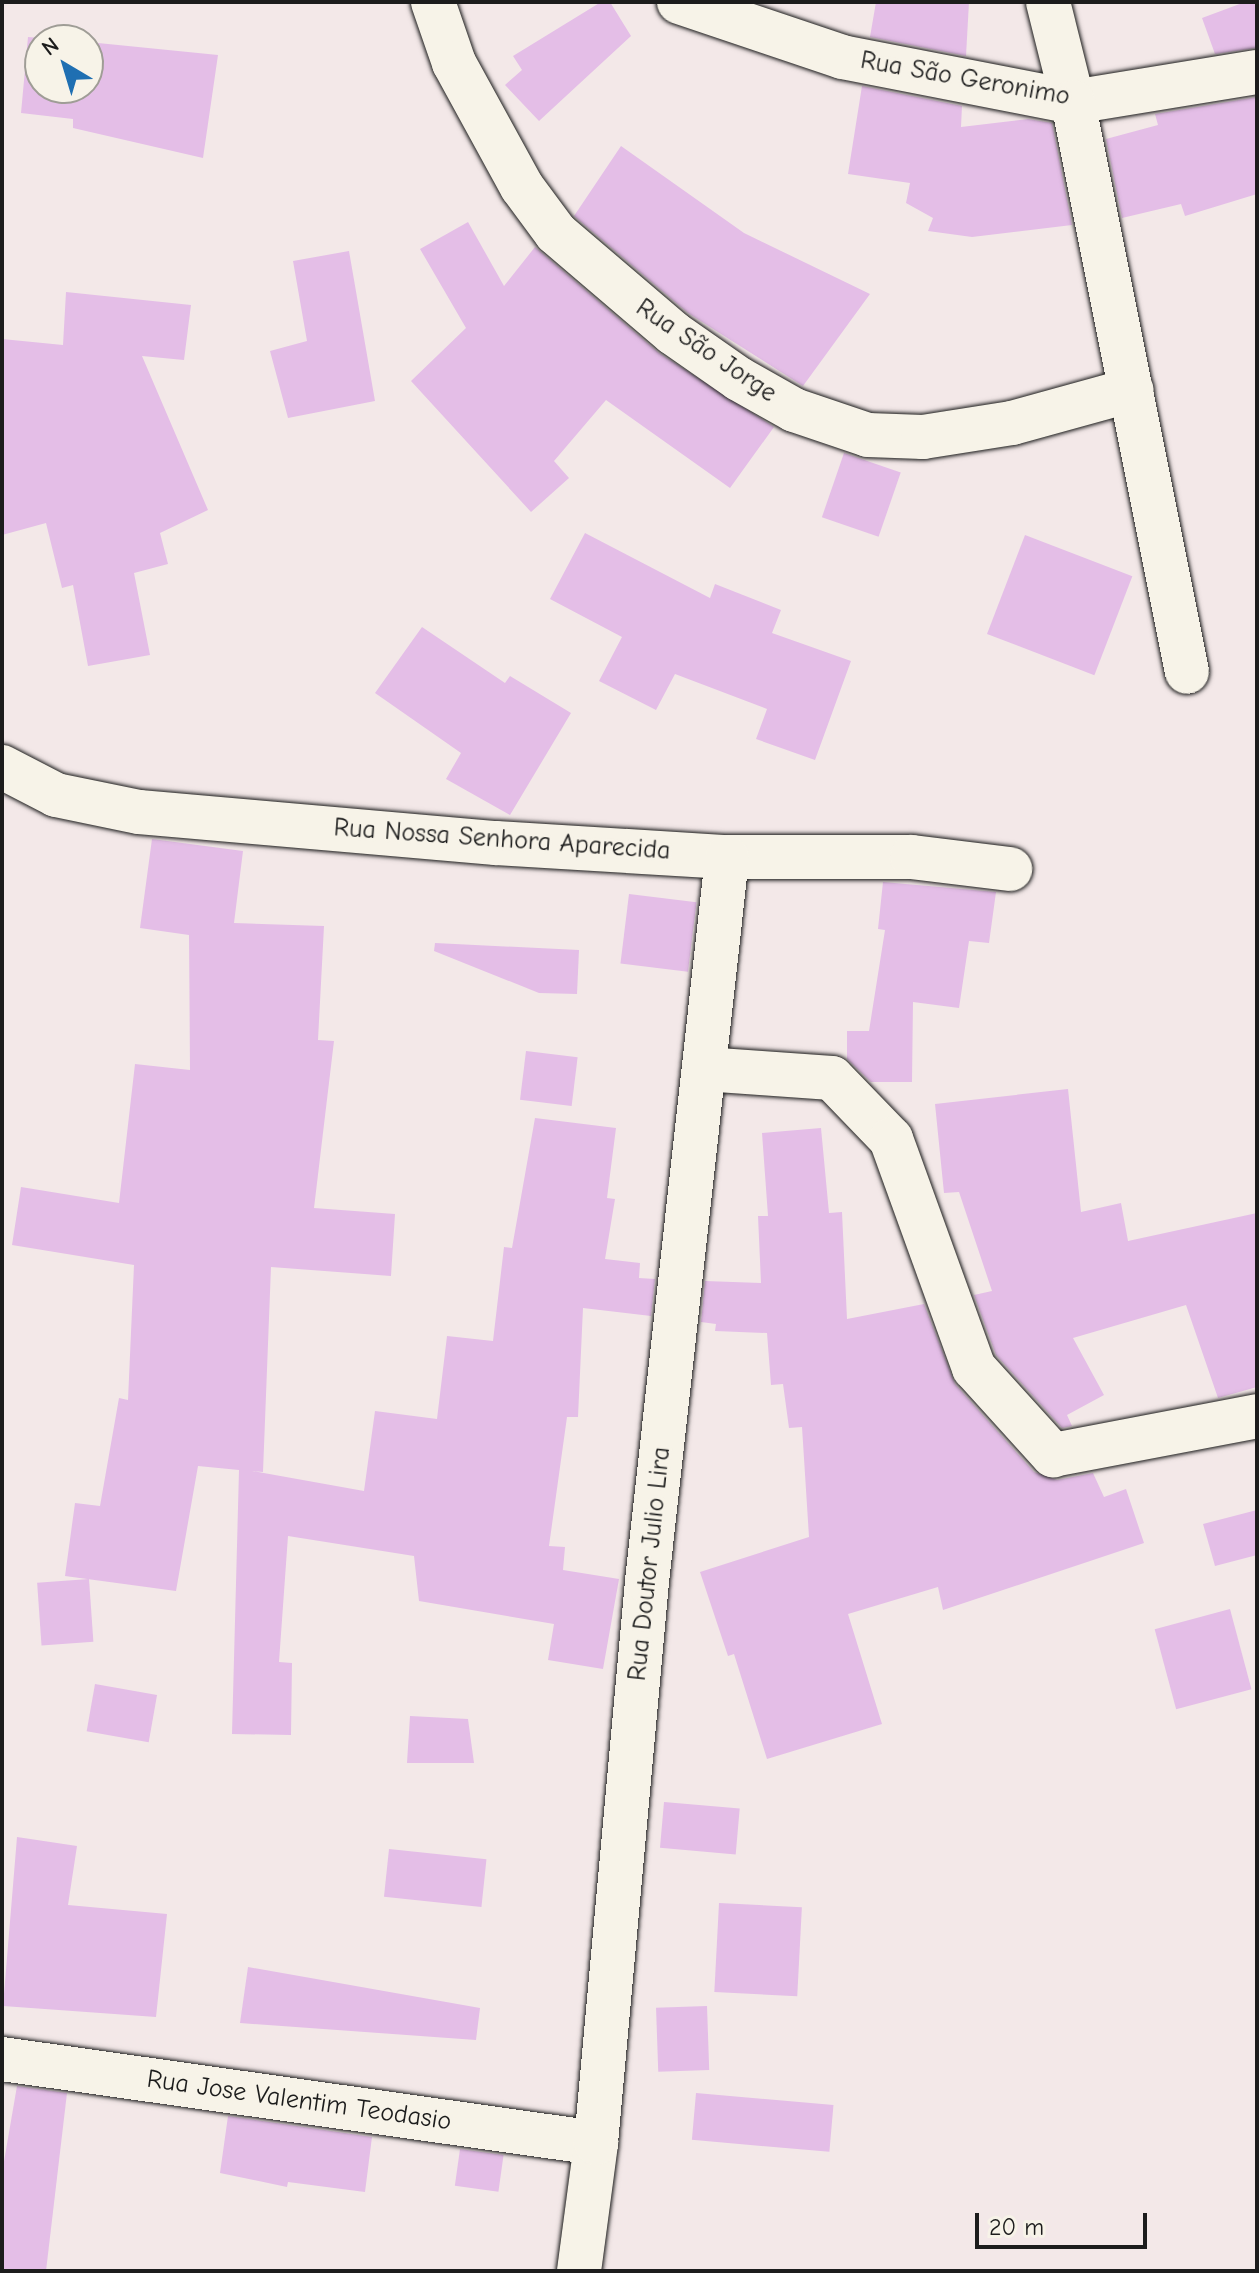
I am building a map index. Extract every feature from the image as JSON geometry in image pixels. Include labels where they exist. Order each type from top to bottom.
[{"type":"street","name":"Rua São Geronimo","points":[[679,2],[842,57],[1073,102],[1257,72]]},
{"type":"street","points":[[1048,2],[1073,102],[1187,672]]},
{"type":"street","name":"Rua São Jorge","points":[[443,5],[454,63],[522,187],[556,233],[673,333],[794,410],[868,435],[923,437],[1012,423],[1132,390]]},
{"type":"street","name":"Rua Nossa Senhora Aparecida","points":[[2,767],[56,795],[139,812],[727,857],[912,857],[1010,869]]},
{"type":"street","name":"Rua Doutor Julio Lira","points":[[579,2271],[596,2143],[647,1581],[727,857]]},
{"type":"street","points":[[704,1069],[832,1078],[891,1139],[974,1368],[1053,1455],[1257,1416]]},
{"type":"street","name":"Rua Jose Valentim Teodasio","points":[[2,2059],[596,2143]]},
{"type":"building","points":[[601,2],[610,2],[631,36],[539,121],[505,85],[522,70],[513,56]]},
{"type":"building","points":[[876,2],[969,2],[966,56],[870,37]]},
{"type":"building","points":[[1245,2],[1257,2],[1257,48],[1215,54],[1202,18]]},
{"type":"building","points":[[104,44],[218,55],[203,158],[73,128],[73,119],[21,113],[24,80],[24,104],[104,104]]},
{"type":"building","points":[[862,86],[962,106],[961,127],[1028,119],[1052,123],[1072,225],[972,237],[928,231],[933,218],[906,203],[910,183],[848,174]]},
{"type":"building","points":[[1257,97],[1257,194],[1185,216],[1181,204],[1122,218],[1106,139],[1158,125],[1155,114]]},
{"type":"building","points":[[621,146],[744,233],[870,294],[803,386],[688,313],[574,216]]},
{"type":"building","points":[[468,222],[504,286],[535,247],[659,353],[774,427],[730,488],[606,400],[554,461],[569,478],[531,512],[411,381],[466,328],[420,249]]},
{"type":"building","points":[[349,251],[375,401],[288,418],[270,351],[307,341],[293,261]]},
{"type":"building","points":[[66,292],[191,305],[184,360],[142,356],[208,510],[160,533],[168,564],[134,573],[150,655],[88,666],[73,585],[62,588],[46,523],[2,535],[2,339],[63,345]]},
{"type":"building","points":[[844,453],[901,473],[879,537],[822,517]]},
{"type":"building","points":[[585,533],[710,598],[715,584],[781,610],[772,633],[851,661],[815,760],[756,739],[767,709],[675,674],[656,710],[599,681],[622,637],[550,599]]},
{"type":"building","points":[[1025,535],[1132,576],[1094,675],[987,634]]},
{"type":"building","points":[[422,627],[505,683],[510,676],[571,713],[510,815],[446,779],[461,753],[375,693]]},
{"type":"building","points":[[152,839],[243,851],[234,923],[324,926],[318,1040],[334,1041],[314,1208],[395,1214],[391,1276],[271,1267],[263,1472],[252,1471],[364,1491],[375,1411],[437,1419],[447,1336],[493,1341],[504,1247],[512,1248],[535,1118],[616,1128],[607,1198],[615,1199],[605,1259],[640,1263],[639,1278],[655,1279],[651,1316],[583,1308],[578,1417],[567,1417],[549,1546],[565,1547],[563,1570],[619,1579],[603,1669],[548,1660],[554,1624],[419,1601],[414,1556],[288,1536],[279,1662],[292,1663],[291,1735],[232,1734],[239,1470],[198,1466],[176,1591],[65,1576],[75,1503],[100,1506],[119,1398],[128,1400],[134,1265],[12,1245],[21,1187],[119,1203],[135,1064],[190,1070],[189,935],[140,928]]},
{"type":"building","points":[[883,882],[996,892],[989,943],[969,941],[959,1008],[913,1002],[912,1082],[871,1082],[847,1059],[847,1031],[869,1031],[885,930],[878,929]]},
{"type":"building","points":[[629,894],[696,902],[688,972],[620,963]]},
{"type":"building","points":[[435,943],[579,950],[577,994],[539,993],[434,951]]},
{"type":"building","points":[[526,1051],[578,1057],[572,1106],[520,1100]]},
{"type":"building","points":[[1068,1089],[1081,1212],[1121,1203],[1128,1241],[1257,1213],[1257,1387],[1218,1398],[1186,1305],[1073,1338],[1104,1395],[1067,1415],[1072,1426],[1062,1428],[996,1355],[974,1295],[992,1291],[959,1192],[944,1193],[935,1104]]},
{"type":"building","points":[[821,1128],[829,1213],[842,1212],[847,1319],[924,1304],[955,1384],[1034,1472],[1057,1480],[1093,1473],[1104,1497],[1126,1489],[1144,1543],[943,1610],[938,1587],[848,1614],[882,1724],[767,1759],[734,1654],[728,1656],[700,1572],[809,1537],[802,1427],[789,1428],[783,1384],[771,1385],[767,1333],[715,1331],[716,1324],[701,1322],[705,1281],[761,1283],[758,1216],[768,1216],[762,1133]]},
{"type":"building","points":[[1257,1510],[1257,1555],[1215,1566],[1203,1524]]},
{"type":"building","points":[[89,1579],[93,1642],[42,1645],[37,1583]]},
{"type":"building","points":[[1230,1609],[1251,1689],[1176,1709],[1155,1629]]},
{"type":"building","points":[[95,1684],[157,1695],[149,1742],[87,1731]]},
{"type":"building","points":[[410,1716],[468,1719],[474,1763],[407,1763]]},
{"type":"building","points":[[664,1802],[740,1809],[736,1854],[660,1848]]},
{"type":"building","points":[[17,1837],[77,1846],[68,1905],[167,1914],[156,2017],[3,2006]]},
{"type":"building","points":[[389,1849],[486,1859],[481,1907],[384,1897]]},
{"type":"building","points":[[719,1903],[802,1907],[797,1996],[714,1992]]},
{"type":"building","points":[[248,1967],[480,2008],[476,2040],[240,2023]]},
{"type":"building","points":[[707,2006],[709,2070],[658,2072],[656,2008]]},
{"type":"building","points":[[17,2086],[67,2093],[46,2271],[2,2271],[2,2173]]},
{"type":"building","points":[[696,2093],[833,2105],[829,2152],[692,2140]]},
{"type":"building","points":[[228,2116],[372,2137],[365,2192],[288,2182],[287,2187],[220,2173]]},
{"type":"building","points":[[460,2149],[504,2155],[498,2192],[455,2186]]}]
